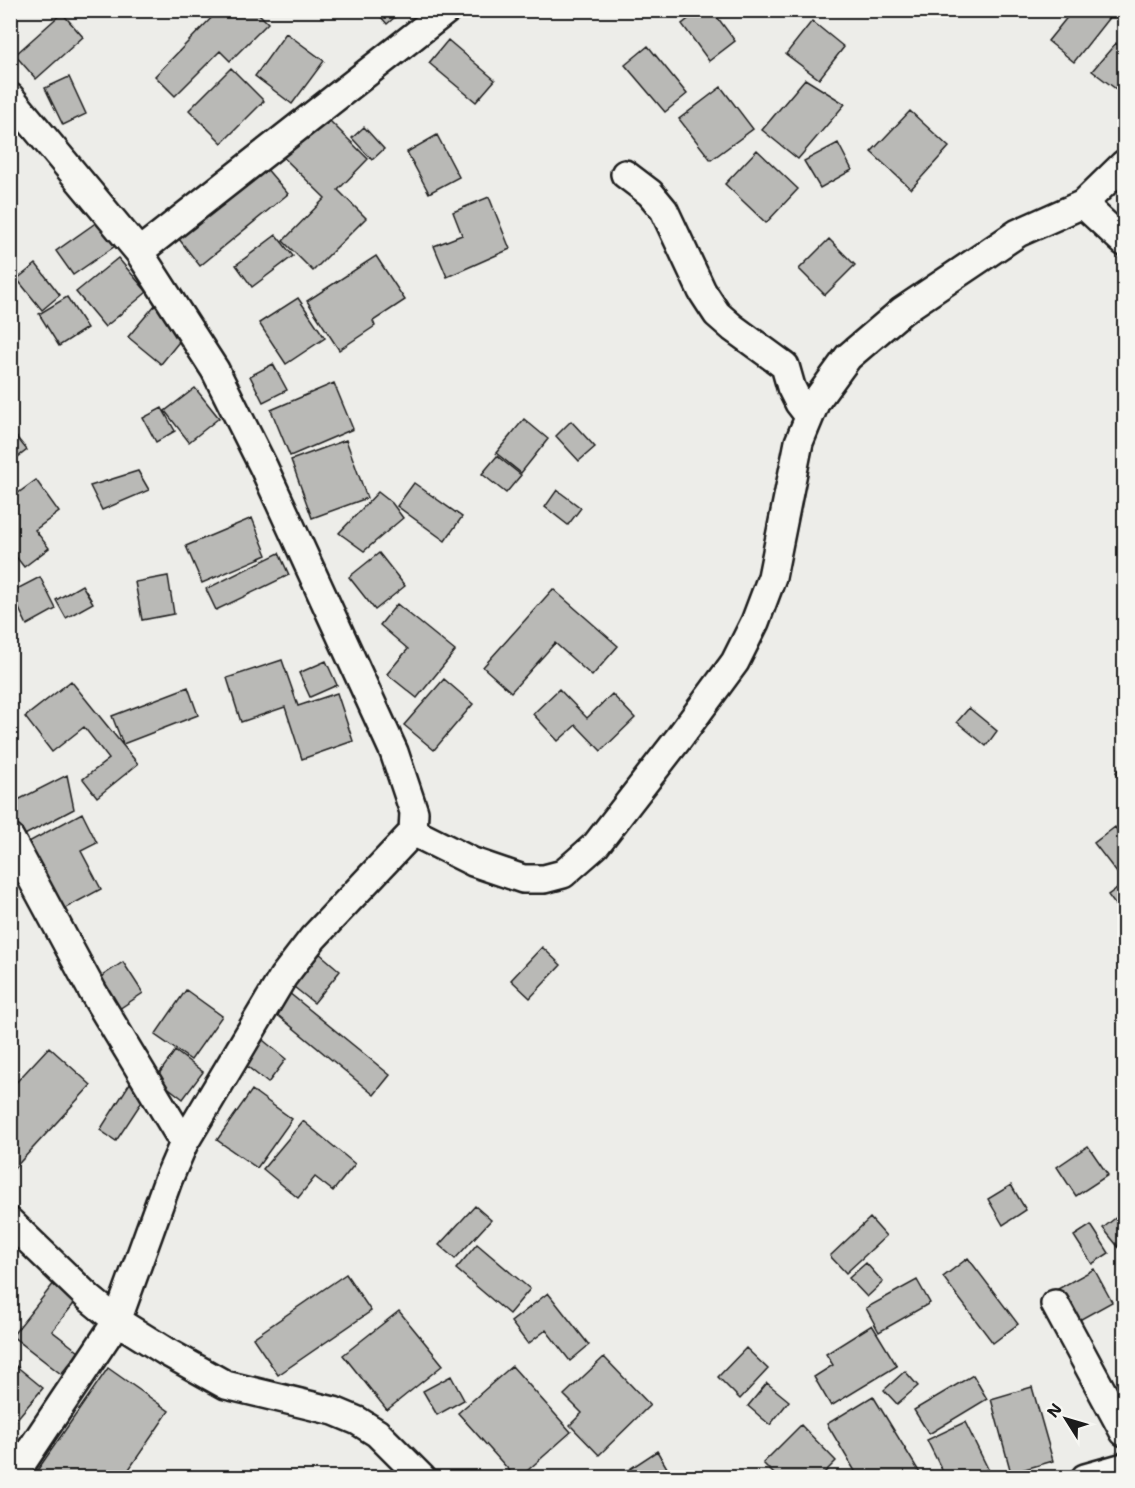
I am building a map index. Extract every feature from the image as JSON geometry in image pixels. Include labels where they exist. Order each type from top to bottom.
[{"type":"street","points":[[139,252],[447,10]]},
{"type":"street","points":[[10,97],[139,252],[215,370],[264,468],[394,752],[414,812],[413,832],[313,938],[283,977],[184,1143],[168,1179],[117,1321],[12,1478]]},
{"type":"street","points":[[413,832],[473,862],[523,879],[544,879],[563,874],[596,844],[735,662],[755,622],[772,577],[799,442],[816,401],[848,357],[902,311],[1018,233],[1083,204],[1125,165]]},
{"type":"street","points":[[625,174],[650,193],[664,210],[702,291],[717,314],[785,366],[795,395],[809,416]]},
{"type":"street","points":[[1083,204],[1125,243]]},
{"type":"street","points":[[10,838],[93,992],[184,1143]]},
{"type":"street","points":[[10,1222],[89,1298],[117,1321],[195,1370],[226,1385],[334,1411],[358,1420],[377,1433],[422,1478]]},
{"type":"street","points":[[1055,1304],[1125,1432]]},
{"type":"street","points":[[1085,1478],[1125,1467]]},
{"type":"building","points":[[219,10],[255,10],[268,23],[230,61],[220,51],[175,96],[155,76]]},
{"type":"building","points":[[375,10],[402,10],[402,11],[387,24]]},
{"type":"building","points":[[700,10],[712,10],[735,41],[709,61],[682,24]]},
{"type":"building","points":[[1073,10],[1115,10],[1074,62],[1048,41]]},
{"type":"building","points":[[62,13],[83,37],[36,79],[15,55]]},
{"type":"building","points":[[812,21],[844,47],[819,79],[786,54]]},
{"type":"building","points":[[286,33],[324,61],[292,104],[255,76]]},
{"type":"building","points":[[448,40],[495,80],[476,102],[429,63]]},
{"type":"building","points":[[1116,43],[1124,50],[1124,95],[1092,71]]},
{"type":"building","points":[[648,46],[687,94],[665,112],[625,65]]},
{"type":"building","points":[[231,68],[264,101],[222,143],[189,110]]},
{"type":"building","points":[[69,77],[86,114],[63,125],[45,88]]},
{"type":"building","points":[[805,79],[845,104],[798,159],[762,130]]},
{"type":"building","points":[[721,87],[753,129],[711,160],[679,119]]},
{"type":"building","points":[[910,111],[949,147],[911,189],[871,152]]},
{"type":"building","points":[[321,112],[368,159],[338,190],[366,218],[313,271],[283,241],[325,198],[280,154]]},
{"type":"building","points":[[364,127],[384,149],[372,160],[352,138]]},
{"type":"building","points":[[437,135],[459,177],[429,193],[407,152]]},
{"type":"building","points":[[838,143],[852,170],[820,188],[804,161]]},
{"type":"building","points":[[757,150],[798,189],[766,223],[725,184]]},
{"type":"building","points":[[259,160],[288,194],[200,266],[172,230]]},
{"type":"building","points":[[489,197],[510,249],[447,277],[434,246],[462,235],[453,212]]},
{"type":"building","points":[[97,222],[115,246],[73,275],[56,251]]},
{"type":"building","points":[[276,235],[293,256],[252,287],[236,265]]},
{"type":"building","points":[[829,239],[855,265],[825,295],[799,269]]},
{"type":"building","points":[[376,256],[405,300],[373,321],[375,326],[339,350],[307,301]]},
{"type":"building","points":[[118,258],[147,292],[105,327],[76,292]]},
{"type":"building","points":[[36,264],[60,295],[42,310],[17,279]]},
{"type":"building","points":[[67,297],[87,328],[59,346],[39,314]]},
{"type":"building","points":[[298,298],[325,338],[286,364],[259,323]]},
{"type":"building","points":[[155,305],[187,332],[161,364],[128,337]]},
{"type":"building","points":[[273,364],[287,390],[263,402],[250,376]]},
{"type":"building","points":[[334,383],[353,429],[290,456],[271,410]]},
{"type":"building","points":[[195,388],[219,418],[189,442],[165,411]]},
{"type":"building","points":[[162,408],[175,431],[156,442],[143,418]]},
{"type":"building","points":[[524,419],[548,439],[521,473],[496,453]]},
{"type":"building","points":[[571,421],[595,447],[579,461],[556,436]]},
{"type":"building","points":[[10,429],[27,450],[10,463]]},
{"type":"building","points":[[346,440],[367,498],[312,518],[291,460]]},
{"type":"building","points":[[497,456],[521,475],[506,493],[482,474]]},
{"type":"building","points":[[138,471],[149,490],[102,510],[90,486]]},
{"type":"building","points":[[36,480],[59,512],[35,530],[49,548],[24,567],[10,549],[10,499]]},
{"type":"building","points":[[414,483],[462,517],[445,541],[397,506]]},
{"type":"building","points":[[557,490],[581,508],[568,525],[545,507]]},
{"type":"building","points":[[378,492],[392,503],[403,518],[364,551],[339,533]]},
{"type":"building","points":[[252,518],[267,555],[202,583],[186,546]]},
{"type":"building","points":[[279,553],[289,575],[216,610],[206,589]]},
{"type":"building","points":[[379,553],[405,586],[375,610],[349,577]]},
{"type":"building","points":[[168,576],[174,614],[142,620],[135,582]]},
{"type":"building","points":[[40,577],[56,609],[27,625],[11,592]]},
{"type":"building","points":[[82,585],[93,603],[66,618],[56,600]]},
{"type":"building","points":[[553,589],[618,646],[592,676],[555,643],[511,692],[483,667]]},
{"type":"building","points":[[397,604],[455,651],[417,698],[387,674],[408,649],[380,625]]},
{"type":"building","points":[[282,660],[298,706],[337,693],[353,741],[302,759],[285,707],[241,722],[227,678]]},
{"type":"building","points":[[326,661],[337,685],[310,697],[299,673]]},
{"type":"building","points":[[444,679],[473,704],[434,750],[404,725]]},
{"type":"building","points":[[71,681],[138,764],[97,797],[83,779],[109,759],[84,727],[52,752],[25,717]]},
{"type":"building","points":[[188,687],[198,715],[123,744],[112,716]]},
{"type":"building","points":[[559,689],[587,718],[612,694],[635,718],[601,751],[576,725],[558,741],[533,714]]},
{"type":"building","points":[[969,708],[997,731],[986,746],[957,722]]},
{"type":"building","points":[[1124,765],[1124,782],[1116,772]]},
{"type":"building","points":[[67,775],[74,809],[19,838],[10,820],[10,804]]},
{"type":"building","points":[[82,813],[97,843],[81,851],[101,889],[60,911],[25,844]]},
{"type":"building","points":[[1115,827],[1124,840],[1124,882],[1094,843]]},
{"type":"building","points":[[1124,883],[1124,917],[1108,895]]},
{"type":"building","points":[[311,946],[340,971],[314,1003],[284,979]]},
{"type":"building","points":[[542,947],[561,965],[530,998],[511,980]]},
{"type":"building","points":[[123,962],[143,993],[119,1009],[99,978]]},
{"type":"building","points":[[283,988],[390,1075],[374,1095],[268,1007]]},
{"type":"building","points":[[186,990],[222,1016],[191,1060],[155,1035]]},
{"type":"building","points":[[258,1036],[286,1059],[268,1083],[239,1060]]},
{"type":"building","points":[[49,1047],[91,1085],[10,1173],[10,1089]]},
{"type":"building","points":[[175,1051],[203,1072],[183,1099],[156,1078]]},
{"type":"building","points":[[130,1083],[147,1094],[116,1141],[100,1130]]},
{"type":"building","points":[[252,1090],[292,1119],[257,1168],[217,1140]]},
{"type":"building","points":[[303,1121],[355,1164],[333,1191],[315,1177],[298,1198],[263,1169]]},
{"type":"building","points":[[1088,1146],[1108,1175],[1076,1196],[1057,1167]]},
{"type":"building","points":[[1011,1185],[1026,1210],[1003,1225],[988,1199]]},
{"type":"building","points":[[475,1206],[491,1220],[455,1259],[439,1245]]},
{"type":"building","points":[[1123,1212],[1124,1214],[1124,1254],[1103,1228]]},
{"type":"building","points":[[870,1218],[886,1236],[846,1273],[830,1256]]},
{"type":"building","points":[[1091,1225],[1109,1253],[1092,1264],[1074,1236]]},
{"type":"building","points":[[477,1244],[530,1289],[509,1314],[456,1269]]},
{"type":"building","points":[[968,1258],[1018,1324],[993,1343],[943,1277]]},
{"type":"building","points":[[866,1263],[883,1282],[867,1297],[849,1278]]},
{"type":"building","points":[[1094,1269],[1112,1302],[1065,1328],[1047,1295]]},
{"type":"building","points":[[346,1274],[371,1311],[278,1375],[253,1338]]},
{"type":"building","points":[[58,1278],[80,1296],[52,1331],[79,1352],[61,1374],[12,1336]]},
{"type":"building","points":[[917,1280],[930,1303],[879,1332],[866,1308]]},
{"type":"building","points":[[548,1293],[589,1345],[570,1361],[546,1330],[528,1344],[511,1322]]},
{"type":"building","points":[[399,1311],[443,1365],[387,1410],[343,1355]]},
{"type":"building","points":[[872,1325],[897,1366],[831,1406],[814,1377],[833,1365],[826,1354]]},
{"type":"building","points":[[746,1348],[768,1369],[740,1399],[718,1377]]},
{"type":"building","points":[[604,1357],[650,1405],[599,1455],[570,1425],[582,1413],[564,1395]]},
{"type":"building","points":[[10,1361],[43,1388],[10,1427]]},
{"type":"building","points":[[512,1366],[571,1432],[519,1478],[516,1478],[458,1413]]},
{"type":"building","points":[[108,1368],[169,1411],[123,1478],[32,1478]]},
{"type":"building","points":[[905,1371],[918,1386],[897,1404],[884,1390]]},
{"type":"building","points":[[973,1375],[987,1399],[929,1434],[914,1410]]},
{"type":"building","points":[[451,1376],[464,1400],[437,1415],[423,1391]]},
{"type":"building","points":[[767,1383],[789,1401],[770,1425],[748,1406]]},
{"type":"building","points":[[1032,1387],[1053,1461],[1011,1473],[991,1399]]},
{"type":"building","points":[[873,1396],[923,1478],[859,1478],[827,1424]]},
{"type":"building","points":[[965,1422],[988,1469],[970,1478],[946,1478],[927,1440]]},
{"type":"building","points":[[801,1425],[836,1461],[819,1478],[778,1478],[763,1463]]},
{"type":"building","points":[[657,1451],[673,1478],[616,1478]]}]
